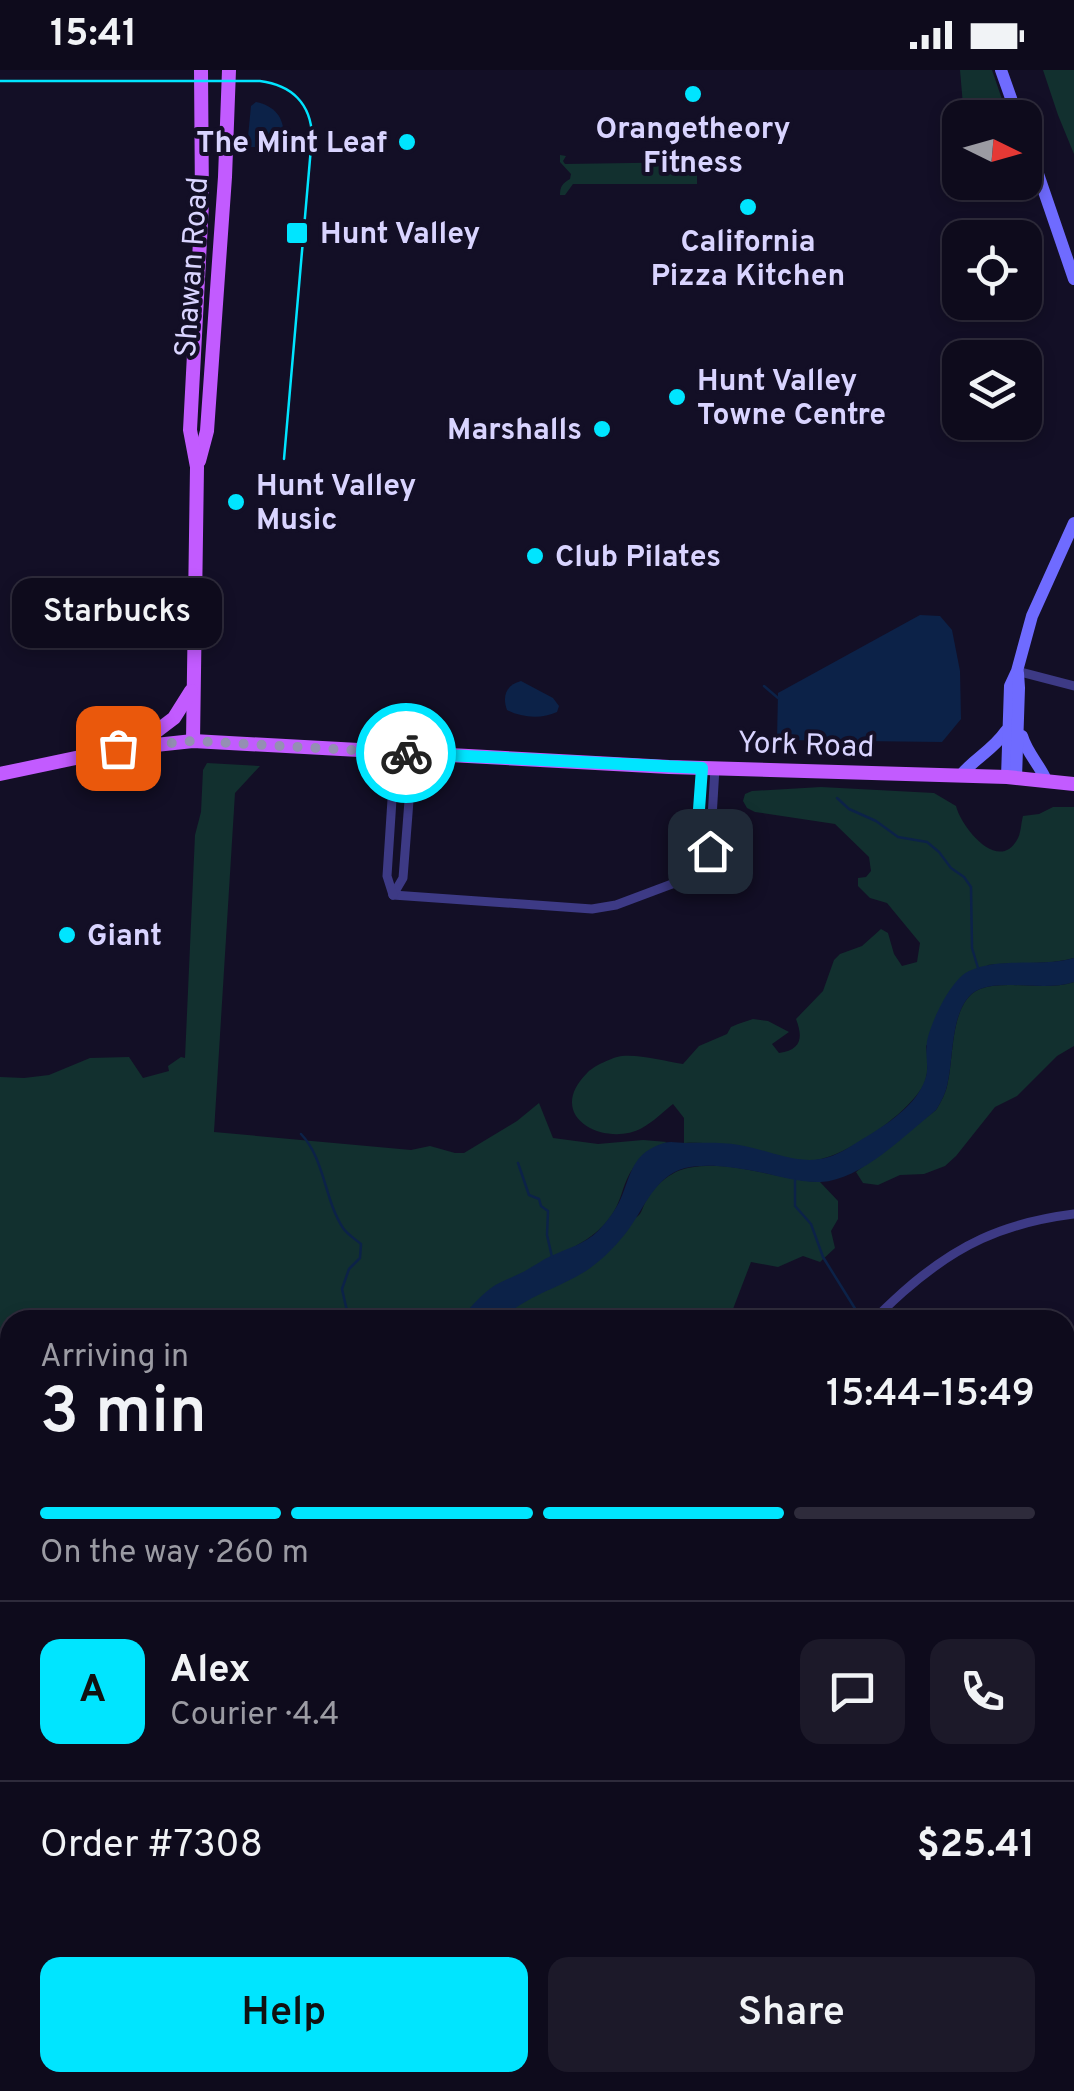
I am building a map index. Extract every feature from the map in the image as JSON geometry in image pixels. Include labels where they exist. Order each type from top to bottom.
[{"type":"main road","name":"Shawan Road","points":[[193,741],[197,467],[190,430],[200,253],[202,70]]},
{"type":"main road","name":"Shawan Road","points":[[197,467],[207,431],[229,70]]},
{"type":"main road","points":[[1000,70],[1011,100]]},
{"type":"main road","points":[[1042,185],[1074,278]]},
{"type":"main road","points":[[200,253],[220,255]]},
{"type":"main road","points":[[1011,777],[1017,671],[1032,616],[1074,523]]},
{"type":"main road","points":[[138,745],[174,718],[194,686]]},
{"type":"main road","points":[[961,776],[972,761],[988,752],[1013,726]]},
{"type":"main road","points":[[1013,726],[1046,780]]},
{"type":"main road","name":"York Road","points":[[0,774],[138,745],[193,741],[709,768],[1011,777],[1074,784]]},
{"type":"street","points":[[1017,671],[1074,686]]},
{"type":"street","points":[[393,895],[403,878],[411,775],[403,753]]},
{"type":"street","points":[[393,895],[387,876],[394,770],[403,753]]},
{"type":"street","points":[[393,895],[599,909],[680,882],[700,860],[696,851],[709,768]]},
{"type":"street","points":[[885,1310],[926,1272],[971,1242],[1044,1218],[1074,1214]]},
{"type":"green space","points":[[960,70],[992,70],[1002,100],[963,100]]},
{"type":"green space","points":[[1043,70],[1074,70],[1074,154],[1058,115]]},
{"type":"green space","points":[[560,155],[566,156],[565,164],[697,162],[697,184],[573,184],[565,195],[560,195],[571,174],[560,162]]},
{"type":"green space","points":[[207,763],[260,766],[235,793],[214,1132],[411,1150],[430,1146],[464,1153],[539,1103],[553,1138],[598,1144],[667,1142],[634,1167],[602,1227],[568,1250],[634,1219],[669,1176],[705,1166],[820,1182],[838,1201],[838,1219],[831,1231],[835,1248],[820,1262],[803,1256],[778,1267],[751,1262],[731,1310],[0,1310],[0,1077],[49,1075],[90,1058],[129,1057],[143,1078],[169,1071],[168,1066],[185,1058],[195,835],[201,812],[203,770]]},
{"type":"green space","points":[[821,787],[934,793],[956,806],[972,835],[1000,852],[1017,840],[1023,816],[1053,807],[1074,807],[1074,958],[988,965],[926,1046],[927,1075],[916,1096],[889,1122],[836,1154],[801,1161],[730,1146],[684,1143],[684,1118],[673,1104],[646,1126],[627,1133],[597,1131],[584,1124],[575,1115],[572,1103],[576,1088],[588,1072],[604,1062],[629,1056],[683,1064],[699,1046],[753,1019],[768,1021],[789,1032],[772,1044],[779,1053],[787,1051],[799,1042],[796,1019],[823,991],[840,954],[862,946],[881,929],[888,933],[902,966],[917,962],[920,943],[887,903],[870,898],[858,886],[858,878],[871,871],[869,857],[835,824],[755,812],[743,801],[745,794],[752,791]]},
{"type":"green space","points":[[1074,982],[1074,1046],[1057,1056],[1017,1096],[995,1107],[945,1166],[924,1174],[900,1175],[878,1185],[863,1183],[856,1172],[940,1103],[947,1085],[958,1017],[970,995],[990,986]]},
{"type":"water","points":[[256,102],[271,108],[280,118],[282,147],[247,147],[251,106]]},
{"type":"water","points":[[920,615],[940,616],[952,630],[960,671],[961,719],[942,742],[777,740],[778,693]]},
{"type":"water","points":[[521,681],[553,698],[559,706],[557,712],[532,717],[507,710],[507,692]]},
{"type":"water","points":[[1074,958],[1074,982],[990,986],[970,995],[958,1017],[947,1085],[936,1110],[867,1165],[821,1182],[729,1167],[685,1168],[655,1189],[628,1231],[586,1271],[514,1310],[468,1310],[495,1286],[582,1243],[598,1231],[616,1209],[632,1169],[654,1147],[667,1142],[739,1145],[807,1160],[848,1148],[905,1109],[919,1092],[926,1078],[927,1041],[933,1023],[962,976],[994,964]]},
{"type":"waterway","points":[[764,686],[778,698]]},
{"type":"waterway","points":[[837,798],[898,837],[927,842],[964,877],[971,887],[972,948],[978,968]]},
{"type":"waterway","points":[[301,1134],[315,1155],[337,1217],[361,1244],[360,1258],[349,1269],[342,1289],[347,1310]]},
{"type":"waterway","points":[[518,1163],[529,1195],[539,1199],[548,1211],[547,1235],[552,1257]]},
{"type":"waterway","points":[[795,1180],[795,1206],[811,1224],[823,1257],[856,1310]]},
{"type":"tram line","points":[[0,81],[260,81],[281,87],[298,98],[308,114],[312,136],[284,459]]},
{"type":"way so far","points":[[118,748],[193,741],[406,753]]},
{"type":"place","name":"Orangetheory Fitness","points":[[693,94]]},
{"type":"place","name":"The Mint Leaf","points":[[407,142]]},
{"type":"place","name":"California Pizza Kitchen","points":[[748,207]]},
{"type":"place","name":"Hunt Valley","points":[[297,233]]},
{"type":"place","name":"Hunt Valley Towne Centre","points":[[677,397]]},
{"type":"place","name":"Marshalls","points":[[602,429]]},
{"type":"place","name":"Hunt Valley Music","points":[[236,502]]},
{"type":"place","name":"Club Pilates","points":[[535,556]]},
{"type":"place","name":"Starbucks","points":[[118,748]]},
{"type":"place","name":"Giant","points":[[67,935]]},
{"type":"route","points":[[406,753],[702,768],[696,851],[700,860],[710,851]]}]
